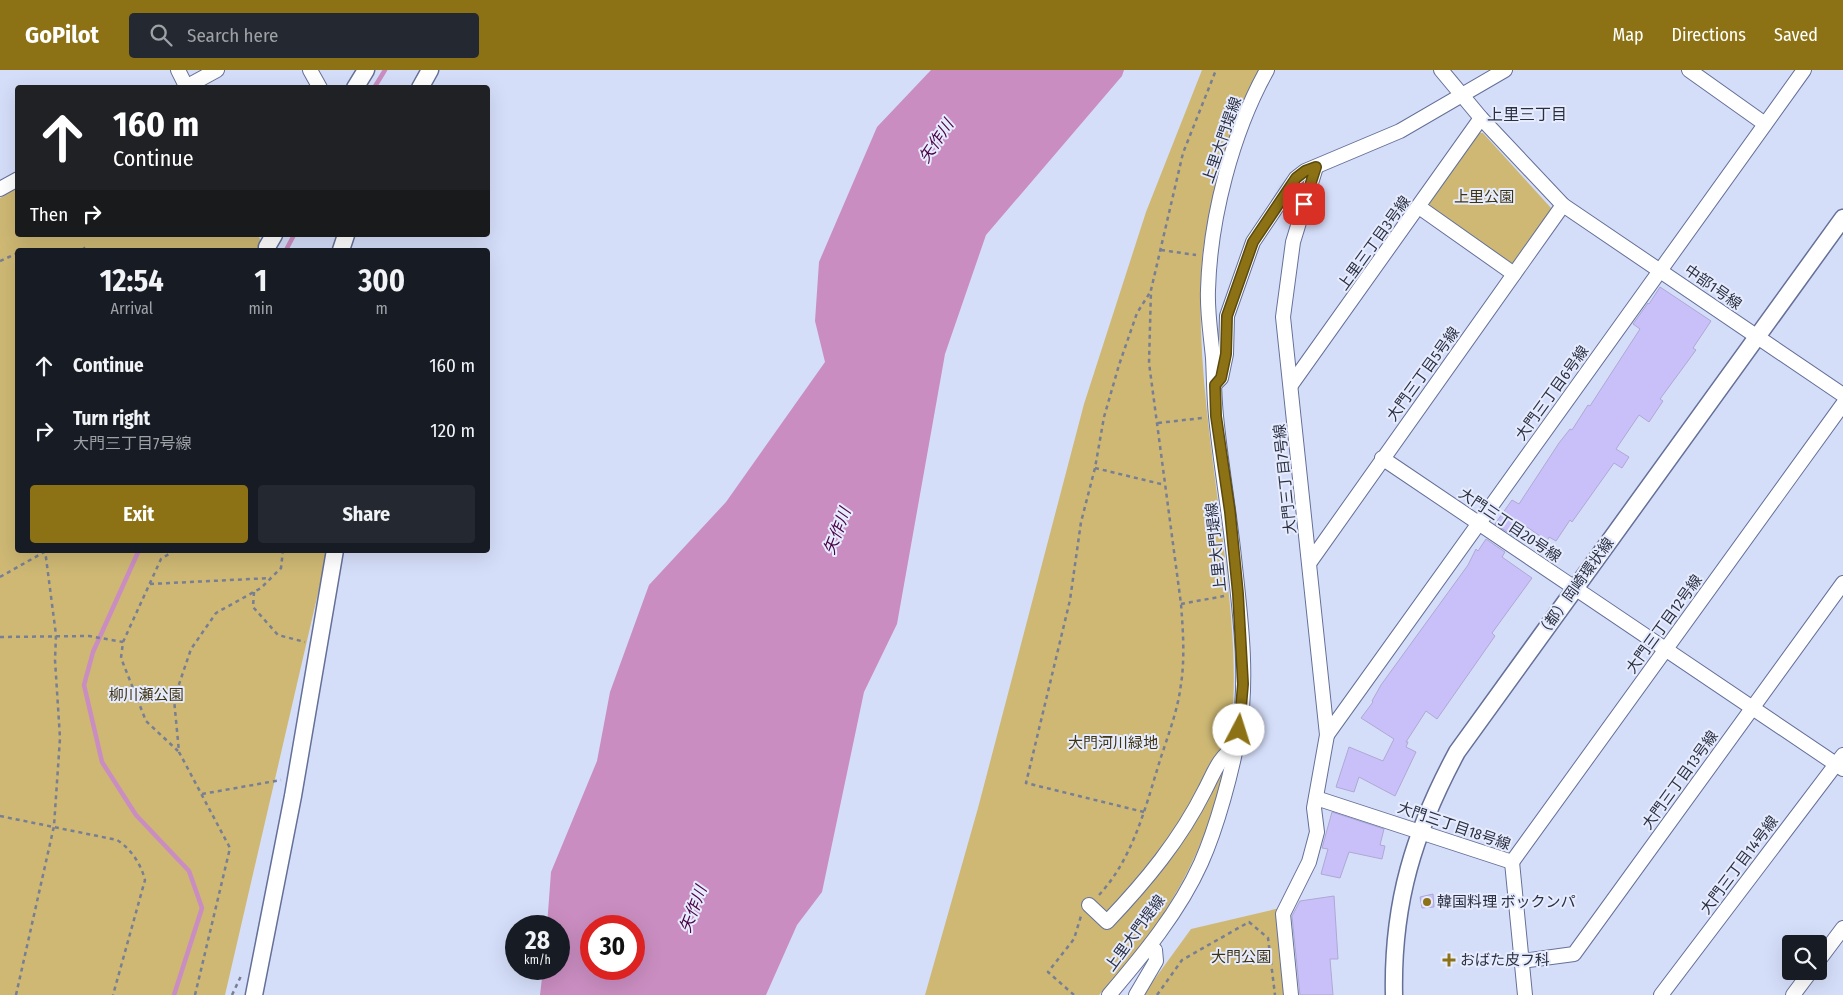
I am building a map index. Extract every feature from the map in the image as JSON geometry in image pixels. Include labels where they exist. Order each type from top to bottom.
[{"type":"street","points":[[178,70],[185,85]]},
{"type":"street","points":[[190,85],[217,70]]},
{"type":"street","points":[[310,70],[318,85]]},
{"type":"street","points":[[357,85],[366,70]]},
{"type":"street","points":[[422,85],[430,70]]},
{"type":"street","name":"上里大門堤線","points":[[1109,995],[1150,946],[1174,911],[1200,864],[1216,822],[1236,747],[1243,684],[1238,594],[1230,512],[1216,416],[1207,292],[1218,206],[1236,139],[1267,70]]},
{"type":"street","name":"中部1号線","points":[[1441,70],[1481,118],[1563,205],[1843,395]]},
{"type":"street","points":[[1215,385],[1221,378],[1226,354],[1227,316],[1253,242],[1296,178],[1305,171],[1400,132],[1505,70]]},
{"type":"street","points":[[1689,70],[1765,124]]},
{"type":"street","name":"大門三丁目6号線","points":[[1327,735],[1804,70]]},
{"type":"street","name":"上里三丁目3号線","points":[[1291,386],[1420,207],[1481,118]]},
{"type":"street","name":"大門三丁目7号線","points":[[1291,995],[1283,914],[1309,862],[1317,832],[1314,808],[1327,735],[1284,317],[1293,242],[1316,167]]},
{"type":"street","points":[[0,189],[15,181]]},
{"type":"street","name":"大門三丁目5号線","points":[[1310,562],[1563,205]]},
{"type":"street","points":[[1420,207],[1514,274]]},
{"type":"street","name":"（都）岡崎環状線","points":[[1394,995],[1393,964],[1398,914],[1407,874],[1434,794],[1457,752],[1843,218]]},
{"type":"street","name":"大門三丁目12号線","points":[[1512,862],[1843,404]]},
{"type":"street","name":"大門三丁目20号線","points":[[1382,458],[1753,707],[1841,763]]},
{"type":"street","points":[[254,995],[293,796],[334,553]]},
{"type":"street","name":"大門三丁目13号線","points":[[1522,961],[1574,954],[1843,582]]},
{"type":"street","points":[[1089,905],[1107,922],[1141,887],[1166,855],[1192,816],[1219,762],[1227,752],[1236,747]]},
{"type":"street","name":"大門三丁目14号線","points":[[1661,995],[1841,763]]},
{"type":"street","name":"大門三丁目18号線","points":[[1316,798],[1512,862],[1525,995]]},
{"type":"street","points":[[1827,949],[1843,928]]},
{"type":"street","points":[[1136,995],[1156,961],[1155,950],[1150,946]]},
{"type":"street","points":[[1793,995],[1804,980]]},
{"type":"path","points":[[1074,995],[1048,972],[1074,939],[1081,916],[1106,887],[1133,844],[1177,707],[1182,683],[1183,630],[1181,604],[1149,363],[1151,290],[1183,153],[1216,70]]},
{"type":"path","points":[[1160,250],[1210,257]]},
{"type":"path","points":[[0,261],[15,254]]},
{"type":"path","points":[[1144,812],[1026,783],[1070,600],[1081,522],[1095,468],[1104,417],[1137,313],[1151,290]]},
{"type":"path","points":[[1158,424],[1216,416]]},
{"type":"path","points":[[1095,468],[1165,485]]},
{"type":"path","points":[[0,577],[42,553]]},
{"type":"path","points":[[16,995],[54,826],[60,738],[55,660],[56,635],[46,553]]},
{"type":"path","points":[[170,553],[161,559],[123,642],[121,658],[146,721],[180,752],[230,848],[195,995]]},
{"type":"path","points":[[180,752],[174,699],[191,649],[216,613],[254,592],[271,578],[280,568],[283,553]]},
{"type":"path","points":[[150,584],[271,578]]},
{"type":"path","points":[[254,592],[252,607],[278,635],[319,644]]},
{"type":"path","points":[[1181,604],[1238,594]]},
{"type":"path","points":[[0,637],[89,636],[123,642]]},
{"type":"path","points":[[202,794],[277,780]]},
{"type":"path","points":[[0,816],[117,840],[126,846],[143,872],[145,880],[113,995]]},
{"type":"path","points":[[1157,995],[1182,960],[1249,922],[1268,938],[1275,995]]},
{"type":"green space","name":"大門河川緑地","points":[[1202,70],[1260,70],[1241,110],[1223,165],[1208,219],[1202,261],[1201,334],[1203,372],[1228,585],[1234,662],[1230,740],[1213,812],[1196,855],[1162,916],[1143,943],[1099,995],[925,995],[978,808],[1084,404],[1146,212]]},
{"type":"green space","name":"上里公園","points":[[1478,133],[1483,133],[1551,208],[1551,212],[1514,264],[1508,265],[1431,209],[1429,203]]},
{"type":"green space","name":"柳川瀬公園","points":[[15,189],[15,237],[259,237],[264,248],[15,248],[15,553],[327,553],[225,995],[0,995],[0,198]]},
{"type":"green space","name":"大門公園","points":[[1280,908],[1277,919],[1284,995],[1143,995],[1191,929]]},
{"type":"water","name":"矢作川","points":[[931,70],[1124,70],[1122,76],[986,235],[945,354],[897,624],[864,692],[822,892],[797,925],[766,995],[540,995],[542,980],[570,980],[570,915],[548,915],[551,872],[597,761],[610,692],[649,585],[726,502],[825,362],[815,321],[819,262],[877,127]]},
{"type":"building","points":[[1660,287],[1711,321],[1693,348],[1696,350],[1660,399],[1663,401],[1649,422],[1639,415],[1616,449],[1629,457],[1622,468],[1614,463],[1572,522],[1570,520],[1556,541],[1549,537],[1547,541],[1520,522],[1512,535],[1495,524],[1512,500],[1519,504],[1559,443],[1570,429],[1572,430],[1588,405],[1590,406],[1640,329],[1633,324]]},
{"type":"building","points":[[1486,539],[1505,552],[1502,557],[1532,578],[1492,633],[1495,636],[1437,719],[1426,711],[1406,742],[1408,742],[1406,747],[1416,752],[1395,796],[1359,777],[1354,792],[1336,787],[1349,747],[1383,761],[1394,739],[1361,718],[1373,702],[1381,685],[1468,565],[1476,549],[1478,551]]},
{"type":"building","points":[[1332,812],[1384,829],[1380,845],[1385,846],[1382,859],[1349,852],[1340,878],[1321,874],[1328,849],[1322,848]]},
{"type":"building","name":"韓国料理 ボックンパ","points":[[1433,894],[1434,907],[1422,908],[1420,897]]},
{"type":"building","points":[[1334,896],[1338,959],[1330,959],[1333,995],[1300,995],[1292,916],[1300,901]]},
{"type":"waterway","points":[[376,85],[385,70]]},
{"type":"waterway","points":[[287,248],[293,237]]},
{"type":"waterway","points":[[138,553],[93,652],[84,685],[102,762],[136,815],[189,871],[202,908],[174,995]]},
{"type":"place","name":"韓国料理 ボックンパ","points":[[1427,902]]},
{"type":"place","name":"おばた皮フ科","points":[[1449,960]]},
{"type":"district","name":"上里三丁目","points":[[1527,114]]},
{"type":"route","points":[[1239,730],[1243,684],[1238,594],[1230,512],[1216,416],[1215,385],[1221,378],[1226,354],[1227,316],[1253,242],[1296,178],[1305,171],[1316,167],[1304,204]]}]
